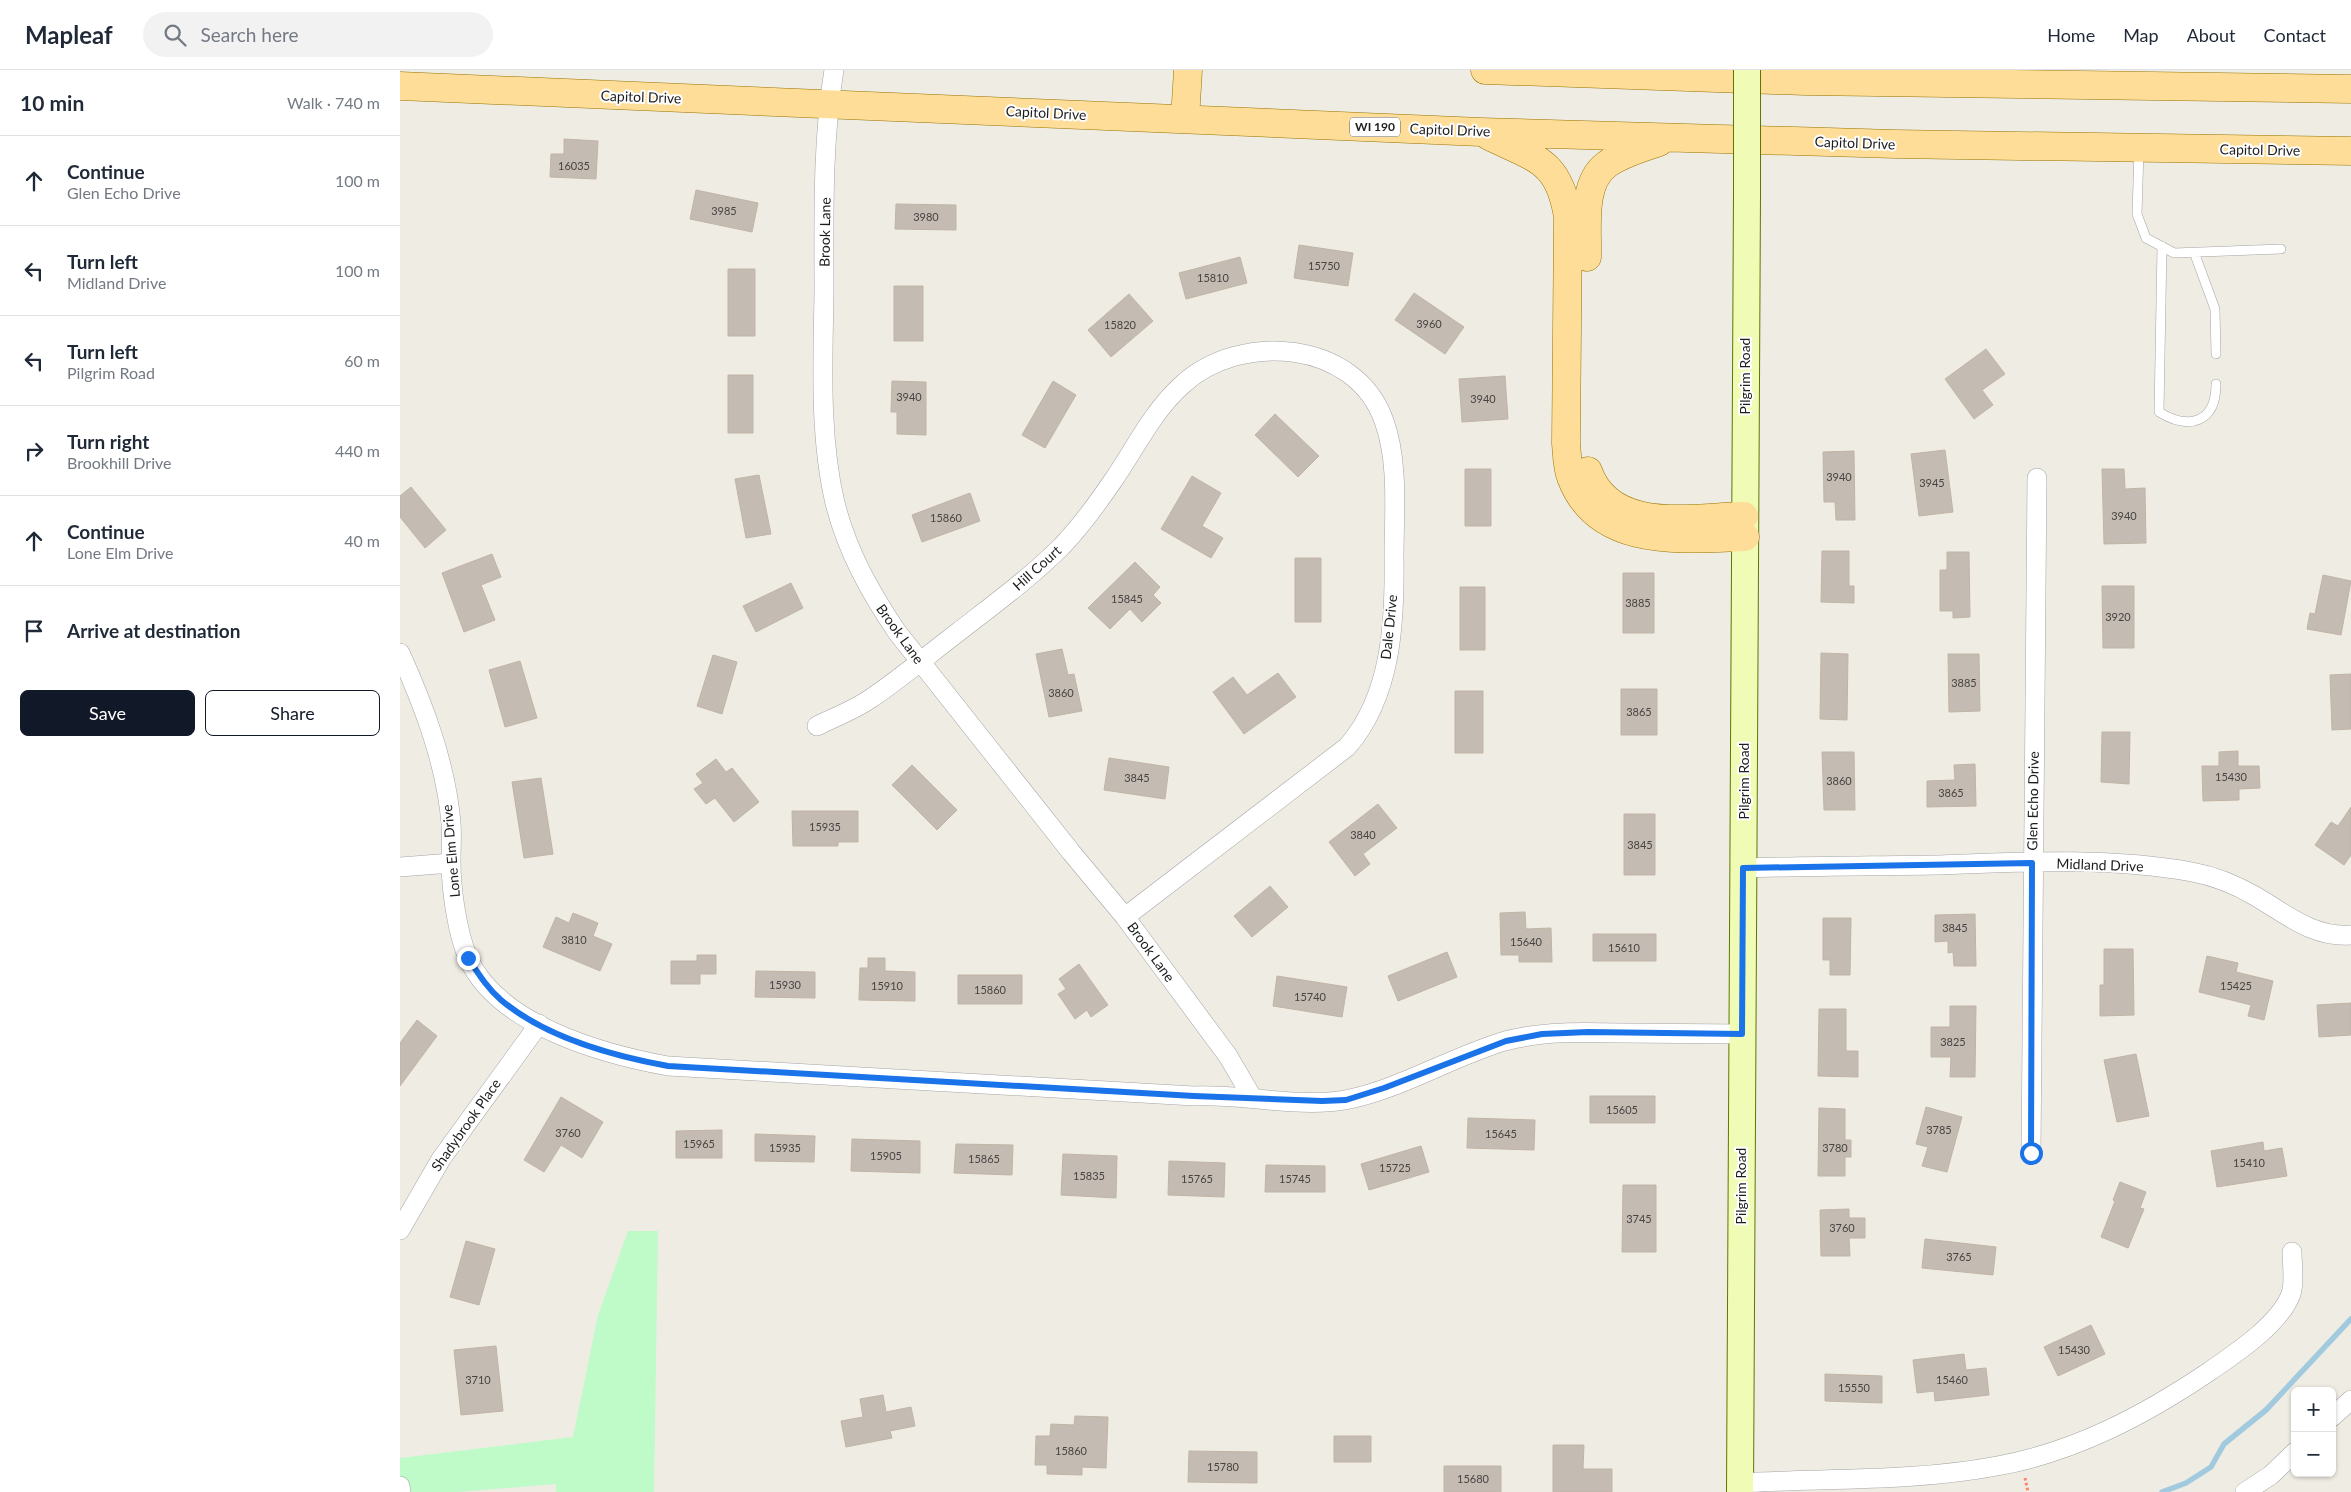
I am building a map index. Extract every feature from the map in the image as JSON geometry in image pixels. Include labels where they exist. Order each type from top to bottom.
[{"type":"main road","points":[[1185,119],[1188,70]]},
{"type":"main road","points":[[1485,70],[1805,81],[2351,89]]},
{"type":"main road","name":"Pilgrim Road","points":[[1740,1488],[1747,70]]},
{"type":"main road","points":[[1805,81],[1839,70]]},
{"type":"main road","points":[[1980,70],[2016,85]]},
{"type":"main road","name":"Capitol Drive","points":[[400,86],[1481,132],[1670,138],[2351,151]]},
{"type":"main road","points":[[1481,132],[1538,160],[1555,174],[1565,196],[1568,217],[1566,443],[1570,476],[1580,496],[1600,518],[1616,528],[1631,532],[1686,539],[1745,526]]},
{"type":"main road","points":[[1670,138],[1630,153],[1606,165],[1597,175],[1591,188],[1587,233],[1584,458],[1590,475],[1599,490],[1628,513],[1658,519],[1745,526]]},
{"type":"street","name":"Brook Lane","points":[[834,70],[829,103],[824,204],[823,361],[827,465],[836,505],[857,565],[873,597],[919,662],[1125,917],[1228,1056],[1252,1097]]},
{"type":"street","name":"Dale Drive","points":[[1125,917],[1347,747],[1367,721],[1378,696],[1391,636],[1394,567],[1391,460],[1384,421],[1369,393],[1352,375],[1341,369],[1324,361],[1288,350],[1266,350],[1237,355],[1213,365]]},
{"type":"street","name":"Hill Court","points":[[817,726],[870,699],[1014,589],[1063,544],[1113,481],[1158,410],[1184,383],[1213,365]]},
{"type":"street","name":"Glen Echo Drive","points":[[2031,1153],[2032,863],[2037,478]]},
{"type":"street","name":"Lone Elm Drive","points":[[400,653],[417,690],[438,753],[451,823],[451,862],[461,932],[468,958],[482,980],[502,1000],[538,1024],[603,1051],[668,1066],[1304,1101],[1346,1100],[1384,1088],[1506,1041],[1542,1034],[1588,1032],[1742,1034]]},
{"type":"street","points":[[400,867],[451,862]]},
{"type":"street","name":"Midland Drive","points":[[1743,868],[2032,863],[2099,864],[2164,868],[2201,874],[2237,887],[2301,926],[2327,933],[2351,935]]},
{"type":"street","name":"Shadybrook Place","points":[[400,1230],[452,1143],[538,1024]]},
{"type":"street","points":[[1740,1488],[1950,1474],[1998,1466],[2055,1451],[2108,1431],[2163,1403],[2224,1361],[2284,1310],[2292,1292],[2292,1252]]},
{"type":"street","points":[[2336,1413],[2351,1400]]},
{"type":"street","points":[[2245,1492],[2271,1476],[2291,1456]]},
{"type":"street","points":[[400,1486],[401,1492]]},
{"type":"lane","points":[[2139,148],[2137,214],[2146,238],[2174,253],[2281,249]]},
{"type":"lane","points":[[2162,246],[2159,412],[2174,421],[2193,423],[2211,412],[2216,398],[2216,384]]},
{"type":"lane","points":[[2194,252],[2215,309],[2216,354]]},
{"type":"path","points":[[2026,1484],[2028,1492]]},
{"type":"green space","points":[[628,1231],[658,1231],[654,1492],[556,1492],[556,1484],[458,1492],[400,1492],[400,1458],[573,1437],[598,1315]]},
{"type":"building","points":[[564,139],[598,141],[596,179],[550,177],[551,154],[564,154]]},
{"type":"building","points":[[696,190],[758,203],[752,232],[690,219]]},
{"type":"building","points":[[896,204],[956,205],[956,230],[895,229]]},
{"type":"building","points":[[1299,245],[1353,253],[1348,286],[1294,278]]},
{"type":"building","points":[[1240,257],[1247,283],[1186,299],[1179,273]]},
{"type":"building","points":[[728,269],[755,269],[755,336],[728,336]]},
{"type":"building","points":[[894,286],[923,286],[923,341],[894,341]]},
{"type":"building","points":[[1414,293],[1464,327],[1445,354],[1395,320]]},
{"type":"building","points":[[1129,294],[1153,321],[1111,357],[1088,330]]},
{"type":"building","points":[[1986,349],[2005,374],[1982,390],[1993,405],[1974,419],[1945,379]]},
{"type":"building","points":[[728,375],[753,375],[753,433],[728,433]]},
{"type":"building","points":[[1505,376],[1508,419],[1462,422],[1459,379]]},
{"type":"building","points":[[892,381],[926,382],[926,435],[897,434],[897,412],[891,412]]},
{"type":"building","points":[[1053,381],[1076,395],[1045,448],[1022,435]]},
{"type":"building","points":[[1275,414],[1319,456],[1298,477],[1255,435]]},
{"type":"building","points":[[1945,450],[1953,512],[1919,516],[1911,454]]},
{"type":"building","points":[[1854,451],[1855,520],[1836,520],[1835,502],[1824,502],[1823,452]]},
{"type":"building","points":[[1465,469],[1491,469],[1491,526],[1465,526]]},
{"type":"building","points":[[2102,469],[2124,469],[2125,489],[2145,488],[2146,543],[2104,544]]},
{"type":"building","points":[[759,475],[771,534],[746,538],[735,479]]},
{"type":"building","points":[[1192,476],[1221,493],[1202,526],[1223,538],[1211,558],[1161,529]]},
{"type":"building","points":[[411,487],[446,530],[425,548],[400,517],[400,496]]},
{"type":"building","points":[[970,493],[980,521],[922,542],[912,515]]},
{"type":"building","points":[[1822,551],[1849,551],[1849,586],[1854,586],[1854,603],[1821,602]]},
{"type":"building","points":[[1947,552],[1969,552],[1970,617],[1953,618],[1953,611],[1940,611],[1940,570],[1947,570]]},
{"type":"building","points":[[492,554],[501,577],[481,585],[495,620],[464,632],[442,573]]},
{"type":"building","points":[[1295,558],[1321,558],[1321,622],[1295,622]]},
{"type":"building","points":[[1135,562],[1160,587],[1153,595],[1161,603],[1142,622],[1130,609],[1110,629],[1088,608]]},
{"type":"building","points":[[1623,573],[1654,573],[1654,633],[1623,633]]},
{"type":"building","points":[[2323,575],[2351,581],[2341,635],[2307,629],[2310,613],[2315,614]]},
{"type":"building","points":[[791,583],[803,608],[756,632],[743,606]]},
{"type":"building","points":[[2102,586],[2134,586],[2134,648],[2103,648]]},
{"type":"building","points":[[1460,587],[1485,587],[1485,650],[1460,650]]},
{"type":"building","points":[[1062,649],[1068,675],[1074,674],[1082,711],[1049,717],[1036,654]]},
{"type":"building","points":[[1821,653],[1848,654],[1847,720],[1820,719]]},
{"type":"building","points":[[1948,654],[1979,654],[1980,711],[1949,712]]},
{"type":"building","points":[[713,655],[737,662],[722,714],[697,706]]},
{"type":"building","points":[[520,661],[537,718],[505,727],[489,670]]},
{"type":"building","points":[[1278,673],[1296,697],[1244,734],[1213,692],[1233,677],[1247,695]]},
{"type":"building","points":[[2351,674],[2351,729],[2332,730],[2330,675]]},
{"type":"building","points":[[1621,689],[1657,689],[1657,735],[1621,735]]},
{"type":"building","points":[[1455,691],[1483,691],[1483,753],[1455,753]]},
{"type":"building","points":[[2102,732],[2130,732],[2129,784],[2101,782]]},
{"type":"building","points":[[2238,751],[2238,766],[2259,766],[2260,788],[2239,789],[2239,800],[2203,801],[2202,766],[2219,766],[2219,752]]},
{"type":"building","points":[[1822,752],[1854,752],[1855,810],[1824,810]]},
{"type":"building","points":[[1109,758],[1169,767],[1165,799],[1104,790]]},
{"type":"building","points":[[716,759],[726,772],[732,768],[759,802],[734,822],[715,798],[706,804],[694,789],[703,783],[696,774]]},
{"type":"building","points":[[1975,764],[1976,806],[1927,807],[1927,781],[1955,780],[1954,765]]},
{"type":"building","points":[[912,765],[957,810],[937,830],[892,785]]},
{"type":"building","points":[[541,778],[553,854],[524,858],[512,782]]},
{"type":"building","points":[[1378,804],[1397,828],[1363,854],[1370,864],[1355,876],[1329,842]]},
{"type":"building","points":[[2351,807],[2351,855],[2344,865],[2315,845],[2331,822],[2338,826]]},
{"type":"building","points":[[792,811],[858,811],[858,842],[838,842],[838,846],[793,846]]},
{"type":"building","points":[[1624,814],[1655,814],[1655,875],[1624,875]]},
{"type":"building","points":[[1270,886],[1288,907],[1252,937],[1234,916]]},
{"type":"building","points":[[1525,912],[1526,929],[1551,928],[1552,962],[1519,962],[1519,955],[1501,955],[1500,913]]},
{"type":"building","points":[[573,913],[598,923],[593,936],[612,944],[600,971],[543,947],[556,917],[569,923]]},
{"type":"building","points":[[1975,914],[1976,966],[1954,966],[1953,952],[1948,953],[1948,941],[1935,942],[1935,915]]},
{"type":"building","points":[[1823,918],[1851,918],[1850,975],[1830,975],[1830,960],[1823,960]]},
{"type":"building","points":[[1593,934],[1656,934],[1656,961],[1593,961]]},
{"type":"building","points":[[2104,949],[2133,949],[2134,1015],[2100,1016],[2100,985],[2104,985]]},
{"type":"building","points":[[1447,952],[1457,977],[1398,1001],[1388,976]]},
{"type":"building","points":[[697,955],[716,955],[716,974],[700,974],[700,984],[671,984],[671,961],[697,961]]},
{"type":"building","points":[[2207,956],[2238,963],[2236,972],[2273,981],[2264,1020],[2248,1016],[2251,1005],[2199,992]]},
{"type":"building","points":[[868,958],[885,958],[885,971],[915,972],[915,1001],[859,1000],[860,968],[868,968]]},
{"type":"building","points":[[1079,964],[1108,1005],[1091,1017],[1087,1010],[1075,1019],[1058,994],[1066,989],[1059,979]]},
{"type":"building","points":[[756,971],[815,972],[815,998],[755,997]]},
{"type":"building","points":[[958,975],[1022,975],[1022,1004],[958,1004]]},
{"type":"building","points":[[1277,976],[1347,987],[1342,1017],[1273,1006]]},
{"type":"building","points":[[2351,1003],[2351,1035],[2319,1037],[2317,1005]]},
{"type":"building","points":[[1950,1006],[1976,1006],[1975,1077],[1950,1077],[1951,1057],[1931,1057],[1931,1027],[1950,1027]]},
{"type":"building","points":[[1819,1009],[1846,1009],[1846,1051],[1858,1051],[1858,1077],[1818,1076]]},
{"type":"building","points":[[417,1020],[437,1036],[400,1086],[400,1043]]},
{"type":"building","points":[[2136,1054],[2149,1116],[2117,1122],[2104,1060]]},
{"type":"building","points":[[1590,1096],[1655,1096],[1655,1123],[1590,1123]]},
{"type":"building","points":[[561,1097],[603,1122],[582,1158],[561,1145],[544,1172],[524,1160]]},
{"type":"building","points":[[1926,1107],[1962,1117],[1947,1172],[1922,1166],[1928,1147],[1916,1144]]},
{"type":"building","points":[[1819,1108],[1845,1109],[1845,1140],[1851,1140],[1851,1157],[1845,1157],[1845,1176],[1818,1176]]},
{"type":"building","points":[[1468,1118],[1535,1120],[1534,1150],[1467,1148]]},
{"type":"building","points":[[722,1130],[722,1158],[676,1158],[676,1131]]},
{"type":"building","points":[[755,1134],[815,1136],[814,1162],[755,1161]]},
{"type":"building","points":[[852,1139],[920,1141],[920,1173],[851,1171]]},
{"type":"building","points":[[2263,1142],[2264,1151],[2282,1148],[2287,1176],[2217,1187],[2211,1151]]},
{"type":"building","points":[[956,1144],[1013,1145],[1012,1175],[954,1173]]},
{"type":"building","points":[[1421,1146],[1429,1172],[1369,1190],[1361,1164]]},
{"type":"building","points":[[1063,1154],[1117,1156],[1116,1198],[1061,1195]]},
{"type":"building","points":[[1169,1161],[1225,1163],[1224,1197],[1168,1195]]},
{"type":"building","points":[[1266,1165],[1325,1166],[1325,1192],[1265,1192]]},
{"type":"building","points":[[2120,1182],[2146,1192],[2140,1208],[2144,1209],[2128,1248],[2101,1237]]},
{"type":"building","points":[[1623,1185],[1656,1185],[1656,1252],[1622,1252]]},
{"type":"building","points":[[1849,1209],[1849,1218],[1865,1218],[1865,1238],[1849,1238],[1850,1256],[1821,1256],[1820,1210]]},
{"type":"building","points":[[1925,1239],[1996,1247],[1993,1275],[1922,1268]]},
{"type":"building","points":[[466,1241],[495,1249],[479,1305],[450,1297]]},
{"type":"building","points":[[2091,1325],[2105,1354],[2058,1376],[2044,1347]]},
{"type":"building","points":[[496,1346],[503,1411],[461,1415],[454,1350]]},
{"type":"building","points":[[1964,1354],[1966,1370],[1986,1368],[1989,1395],[1935,1401],[1934,1391],[1917,1393],[1913,1360]]},
{"type":"building","points":[[1825,1374],[1882,1376],[1882,1403],[1825,1401]]},
{"type":"building","points":[[883,1395],[886,1412],[911,1407],[915,1426],[890,1431],[892,1438],[846,1447],[841,1421],[863,1417],[860,1399]]},
{"type":"building","points":[[1075,1416],[1108,1417],[1106,1468],[1082,1467],[1082,1475],[1047,1474],[1047,1465],[1035,1465],[1036,1436],[1050,1436],[1051,1424],[1074,1425]]},
{"type":"building","points":[[1334,1436],[1371,1436],[1371,1462],[1334,1462]]},
{"type":"building","points":[[1553,1445],[1584,1445],[1583,1469],[1612,1469],[1612,1492],[1553,1492]]},
{"type":"building","points":[[1189,1451],[1257,1452],[1257,1483],[1188,1482]]},
{"type":"building","points":[[1444,1466],[1501,1466],[1501,1492],[1444,1492]]},
{"type":"waterway","points":[[2162,1492],[2186,1483],[2211,1467],[2224,1444],[2266,1410],[2351,1319]]},
{"type":"route","points":[[468,958],[482,980],[502,1000],[538,1024],[603,1051],[632,1060],[668,1066],[1194,1096],[1252,1097],[1294,1101],[1346,1100],[1384,1088],[1462,1056],[1506,1041],[1542,1034],[1588,1032],[1742,1034],[1743,868],[1830,868],[2008,862],[2032,863],[2034,910],[2033,1118],[2031,1153]]}]
